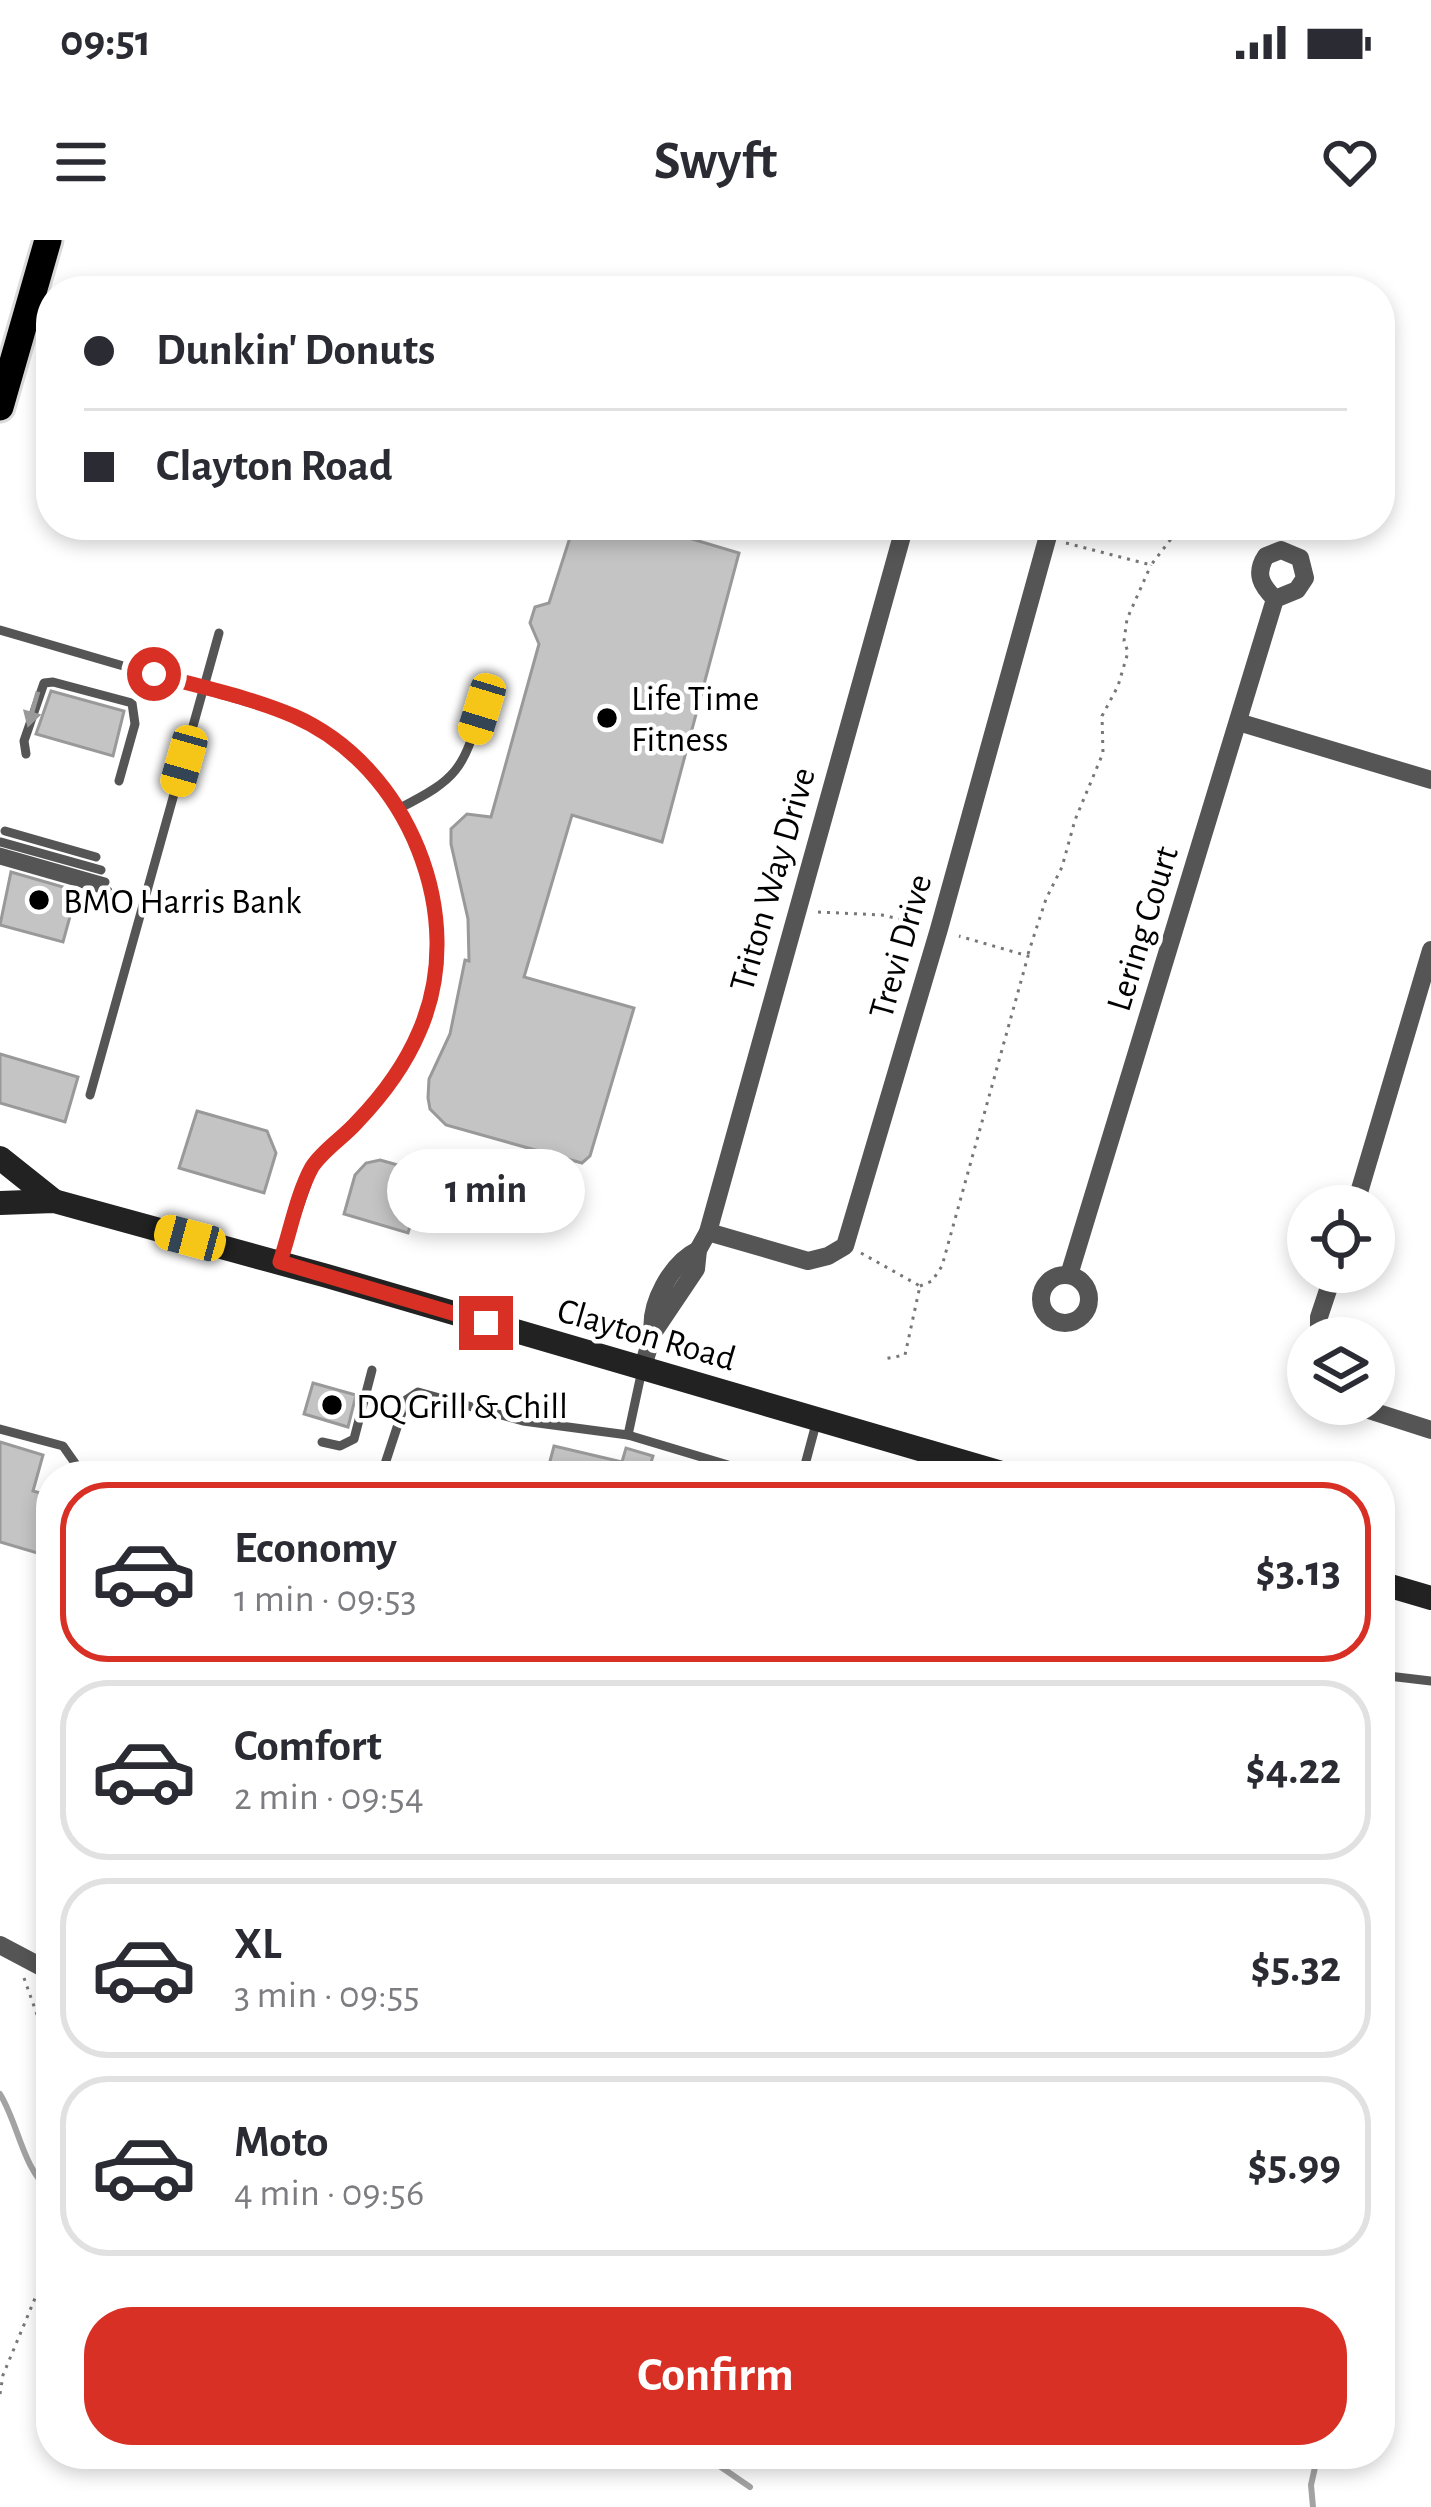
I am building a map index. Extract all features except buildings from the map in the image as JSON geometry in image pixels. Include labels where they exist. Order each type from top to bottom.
[{"type":"main road","points":[[44,276],[48,240]]},
{"type":"main road","points":[[0,407],[36,316]]},
{"type":"main road","name":"Clayton Road","points":[[0,1159],[54,1201]]},
{"type":"main road","name":"Clayton Road","points":[[0,1203],[54,1201],[280,1262],[960,1461]]},
{"type":"main road","points":[[1395,1587],[1431,1598]]},
{"type":"street","name":"Triton Way Drive","points":[[642,1370],[653,1334],[651,1316],[662,1290],[708,1232],[901,540]]},
{"type":"street","name":"Trevi Drive","points":[[708,1232],[808,1261],[845,1246],[1047,540]]},
{"type":"street","name":"Lering Court","points":[[1069,1275],[1275,599]]},
{"type":"street","points":[[1238,722],[1431,780]]},
{"type":"street","points":[[1360,1185],[1431,950]]},
{"type":"street","points":[[1395,1418],[1431,1430]]},
{"type":"street","points":[[0,1945],[36,1964]]},
{"type":"lane","points":[[0,630],[295,716],[338,743],[400,808],[428,874],[436,926],[434,982],[420,1030],[393,1080],[313,1167],[280,1262]]},
{"type":"lane","points":[[90,1095],[219,633]]},
{"type":"lane","points":[[26,754],[24,741],[44,683],[132,703],[136,724],[119,781]]},
{"type":"lane","points":[[400,808],[454,775],[465,761],[482,709]]},
{"type":"lane","points":[[3,837],[96,857]]},
{"type":"lane","points":[[3,837],[100,870]]},
{"type":"lane","points":[[0,856],[106,887]]},
{"type":"lane","points":[[322,1442],[340,1445],[354,1438],[371,1370]]},
{"type":"lane","points":[[628,1435],[642,1370]]},
{"type":"lane","points":[[386,1461],[406,1400],[418,1391],[523,1420],[628,1435],[712,1461]]},
{"type":"lane","points":[[806,1461],[817,1420]]},
{"type":"lane","points":[[0,1429],[63,1446],[74,1461]]},
{"type":"lane","points":[[1395,1673],[1431,1681]]},
{"type":"path","points":[[920,1286],[932,1281],[942,1266],[1028,956],[1103,753],[1102,716],[1128,652],[1124,641],[1127,619],[1151,565],[1170,540]]},
{"type":"path","points":[[1064,542],[1151,565]]},
{"type":"path","points":[[811,910],[882,915],[923,925]]},
{"type":"path","points":[[951,934],[1028,956]]},
{"type":"path","points":[[856,1250],[920,1286]]},
{"type":"path","points":[[884,1359],[905,1354],[920,1286]]},
{"type":"path","points":[[23,1976],[36,2012]]},
{"type":"path","points":[[0,2394],[3,2374],[36,2296]]},
{"type":"waterway","points":[[0,2094],[36,2175]]},
{"type":"waterway","points":[[724,2469],[750,2487]]},
{"type":"waterway","points":[[1313,2507],[1315,2469]]},
{"type":"place","name":"Life Time Fitness","points":[[607,718]]},
{"type":"place","name":"BMO Harris Bank","points":[[39,900]]},
{"type":"place","name":"DQ Grill & Chill","points":[[332,1405]]},
{"type":"route","points":[[154,674],[295,716],[338,743],[400,808],[428,874],[436,926],[434,982],[420,1030],[393,1080],[313,1167],[280,1262],[486,1323]]}]
